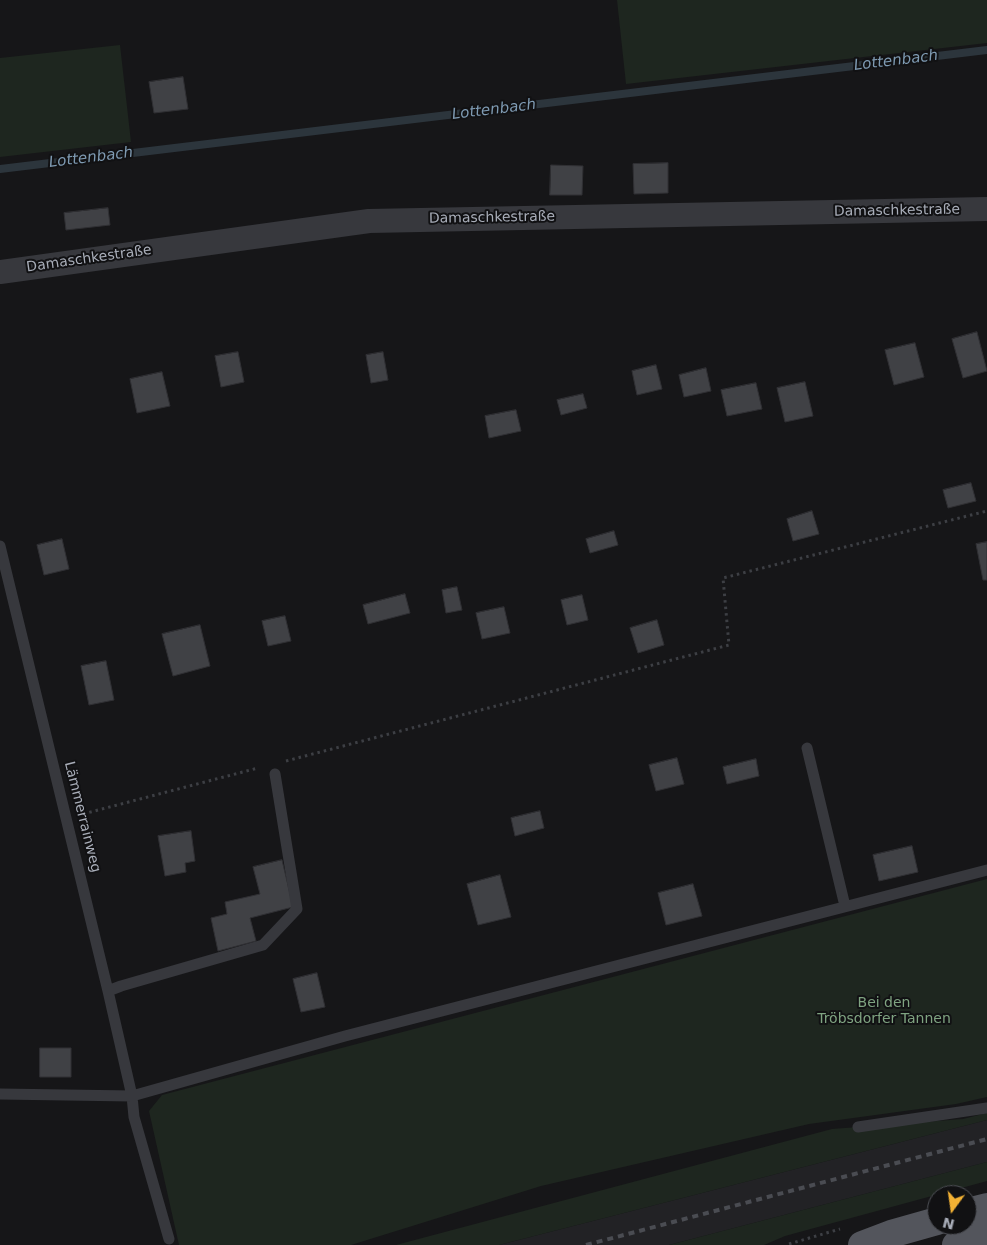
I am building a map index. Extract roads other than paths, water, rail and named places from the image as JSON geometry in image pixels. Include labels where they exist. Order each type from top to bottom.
[{"type":"main road","points":[[862,1245],[927,1223]]},
{"type":"main road","points":[[956,1245],[987,1235]]},
{"type":"street","name":"Damaschkestraße","points":[[0,272],[368,221],[987,209]]},
{"type":"lane","name":"Lämmerrainweg","points":[[0,546],[108,991],[132,1096],[134,1117],[169,1239]]},
{"type":"lane","points":[[807,748],[845,906]]},
{"type":"lane","points":[[108,991],[263,945],[296,909],[276,768]]},
{"type":"lane","points":[[0,1094],[132,1096],[345,1036],[987,870]]},
{"type":"lane","points":[[858,1127],[987,1108]]},
{"type":"waterway","name":"Lottenbach","points":[[0,169],[987,50]]},
{"type":"railway","points":[[586,1245],[987,1139]]},
{"type":"park label","name":"Bei den Tröbsdorfer Tannen","points":[[884,1012]]}]
